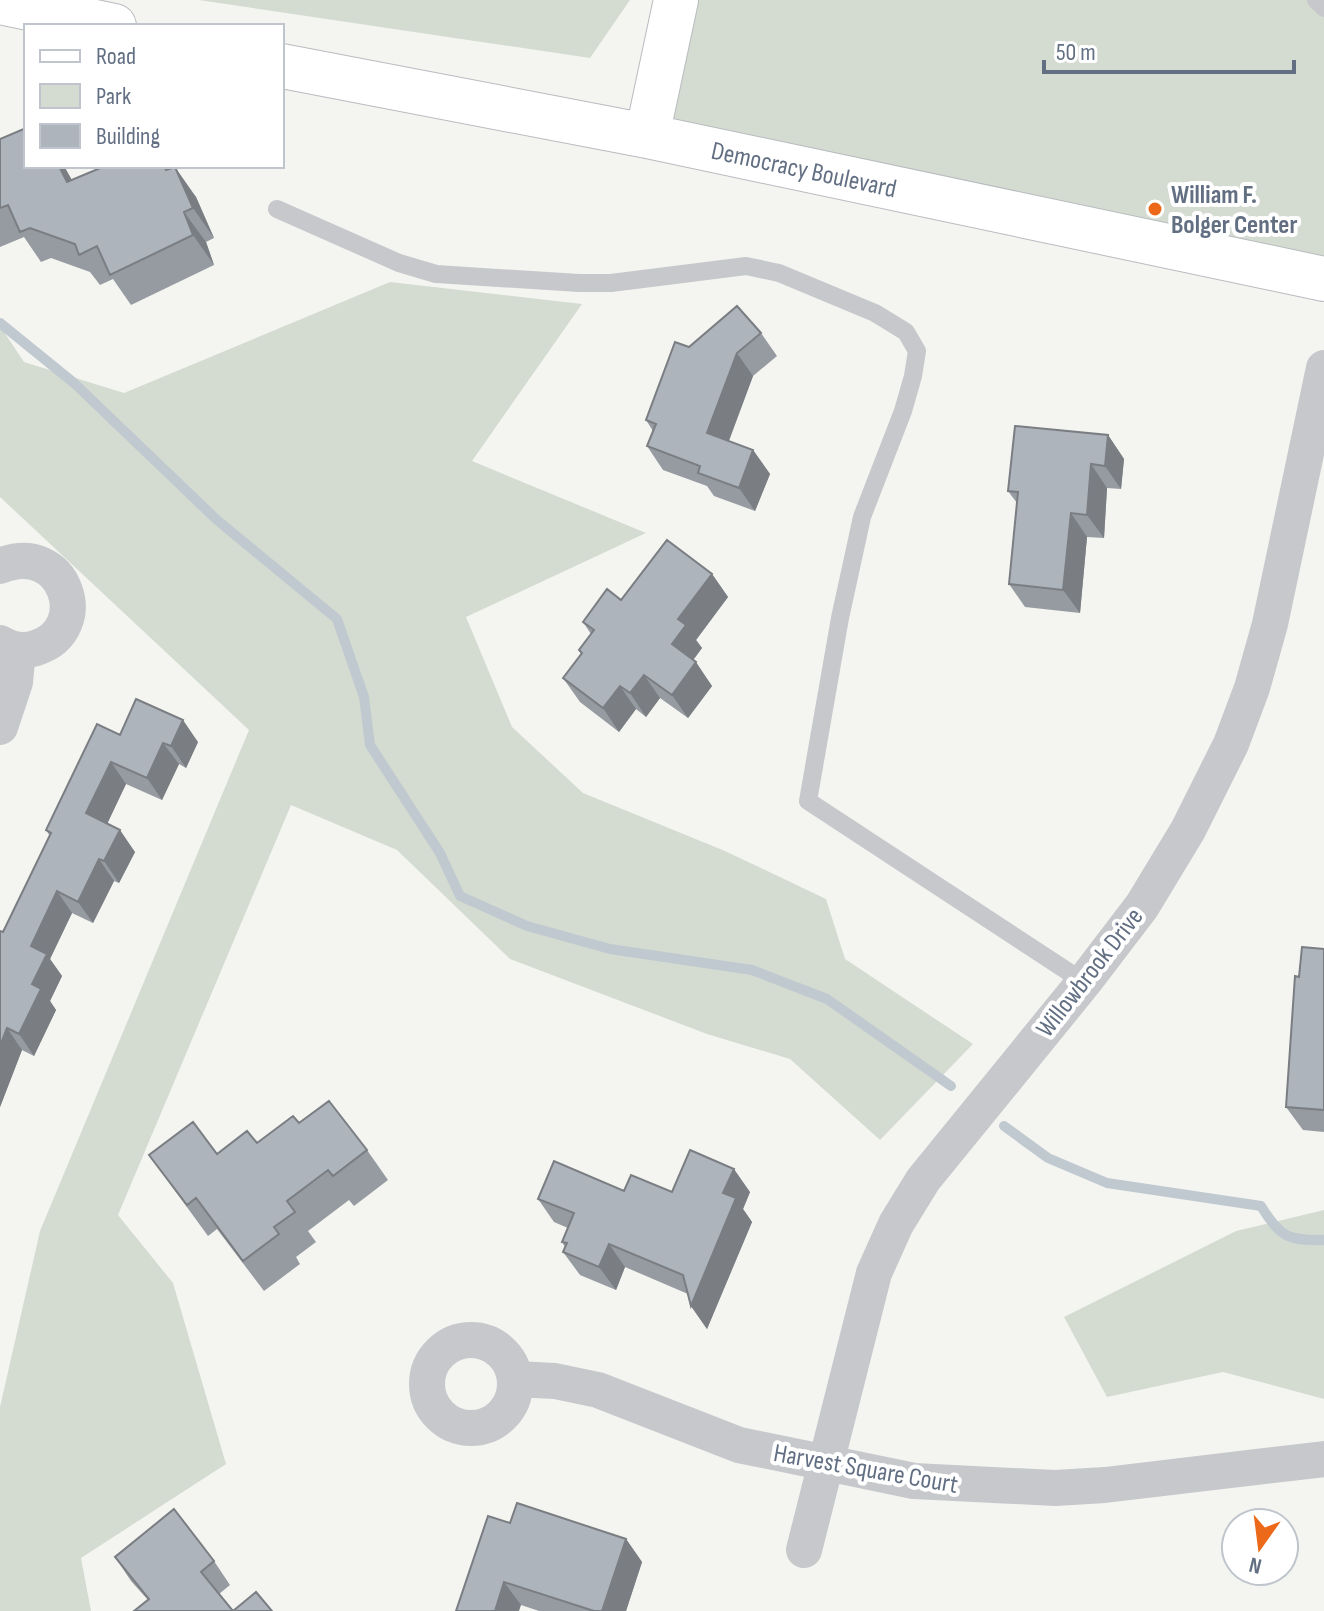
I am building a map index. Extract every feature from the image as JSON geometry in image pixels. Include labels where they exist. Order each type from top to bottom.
[{"type":"main road","points":[[647,136],[676,0]]},
{"type":"main road","points":[[0,2],[104,24]]},
{"type":"main road","name":"Democracy Boulevard","points":[[284,66],[647,136],[1324,279]]},
{"type":"street","name":"Willowbrook Drive","points":[[804,1550],[874,1273],[896,1224],[923,1180],[1084,982],[1150,893],[1188,830],[1236,730],[1252,688],[1270,624],[1324,368]]},
{"type":"street","points":[[0,566],[14,561],[41,564],[53,571],[62,582],[67,596],[65,623],[57,635],[33,649],[9,646],[15,682],[0,727]]},
{"type":"street","name":"Harvest Square Court","points":[[515,1379],[555,1381],[598,1390],[739,1445],[914,1481],[1055,1488],[1324,1459]]},
{"type":"lane","points":[[1316,0],[1324,8]]},
{"type":"lane","points":[[277,209],[399,263],[436,274],[611,283],[746,266],[779,273],[875,313],[906,332],[917,351],[913,376],[903,411],[862,517],[840,618],[808,801],[1084,982]]},
{"type":"green space","points":[[199,0],[630,0],[590,58]]},
{"type":"green space","name":"William F. Bolger Center","points":[[676,0],[1324,0],[1324,283],[647,136]]},
{"type":"green space","points":[[390,282],[582,304],[472,461],[646,533],[466,617],[512,727],[583,793],[725,851],[826,899],[845,959],[973,1044],[880,1140],[790,1059],[707,1034],[510,959],[397,850],[291,805],[118,1215],[173,1283],[226,1464],[81,1558],[91,1611],[0,1611],[0,1407],[40,1231],[249,730],[0,497],[0,326],[24,362],[124,393]]},
{"type":"green space","points":[[1324,1210],[1324,1399],[1223,1372],[1107,1397],[1064,1317],[1236,1231]]},
{"type":"building","points":[[24,129],[24,168],[60,168],[67,182],[100,168],[175,168],[193,208],[184,212],[193,235],[110,275],[97,246],[79,255],[75,244],[30,228],[20,232],[8,205],[0,208],[0,139]]},
{"type":"building","points":[[737,306],[761,333],[737,353],[707,433],[753,450],[739,488],[698,473],[700,466],[647,446],[656,424],[646,420],[675,342],[689,347]]},
{"type":"building","points":[[1015,426],[1108,435],[1105,466],[1091,464],[1087,515],[1071,513],[1063,590],[1009,584],[1018,492],[1008,491]]},
{"type":"building","points":[[667,540],[712,574],[678,619],[686,625],[672,644],[696,662],[672,695],[644,675],[630,693],[620,686],[603,708],[563,678],[594,630],[583,622],[607,589],[621,600]]},
{"type":"building","points":[[136,699],[183,720],[171,746],[163,743],[147,778],[111,762],[86,813],[120,830],[104,861],[99,859],[78,902],[57,891],[31,946],[47,954],[32,984],[41,989],[19,1034],[7,1028],[0,1046],[0,931],[3,932],[51,833],[46,830],[97,724],[120,735]]},
{"type":"building","points":[[1302,947],[1324,949],[1324,1110],[1286,1107],[1295,976],[1299,977]]},
{"type":"building","points":[[329,1101],[367,1150],[333,1176],[328,1170],[287,1201],[295,1212],[274,1227],[279,1234],[243,1261],[196,1198],[187,1205],[149,1155],[193,1122],[217,1154],[247,1131],[257,1143],[293,1116],[299,1123]]},
{"type":"building","points":[[690,1150],[734,1169],[723,1193],[736,1198],[691,1306],[683,1275],[609,1244],[599,1267],[563,1252],[567,1243],[562,1242],[574,1213],[538,1199],[554,1161],[624,1191],[631,1175],[672,1192]]},
{"type":"building","points":[[517,1503],[626,1539],[602,1611],[504,1582],[495,1611],[456,1611],[488,1516],[510,1523]]},
{"type":"building","points":[[174,1509],[214,1561],[201,1572],[233,1611],[134,1611],[149,1599],[115,1557]]},
{"type":"building","points":[[256,1592],[272,1611],[233,1611]]},
{"type":"waterway","points":[[0,323],[74,383],[217,520],[337,619],[364,697],[370,745],[440,853],[460,896],[527,926],[610,949],[752,970],[827,999],[951,1086]]},
{"type":"waterway","points":[[1004,1126],[1048,1158],[1107,1183],[1261,1206],[1274,1225],[1286,1235],[1324,1240]]},
{"type":"place","name":"William F. Bolger Center","points":[[1155,209]]}]
